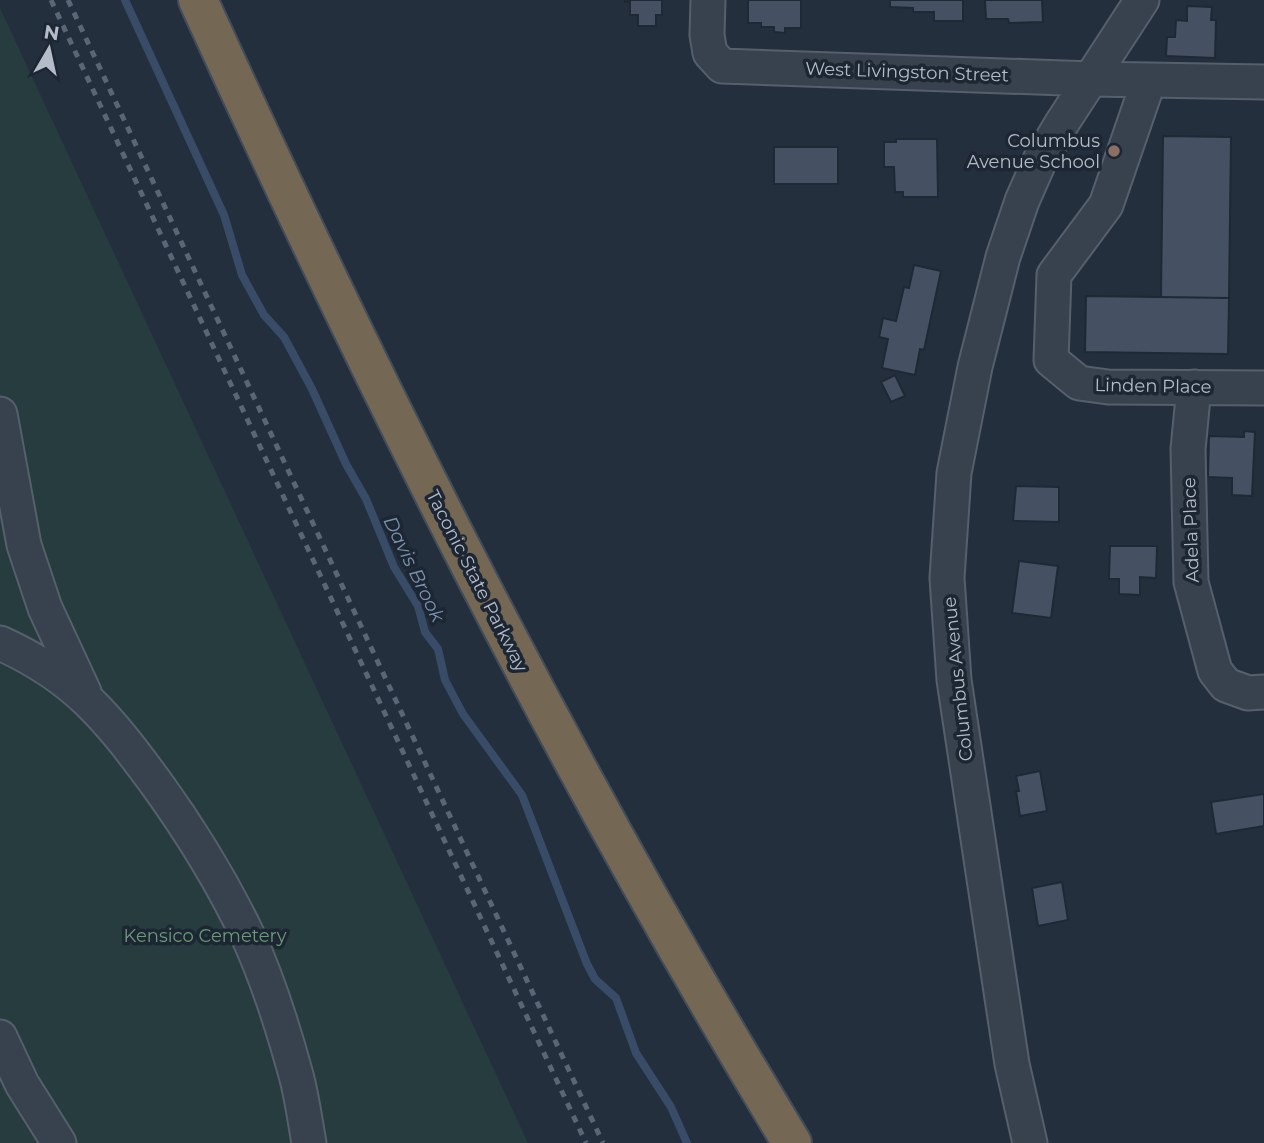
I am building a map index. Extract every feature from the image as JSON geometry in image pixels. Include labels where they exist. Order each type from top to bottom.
[{"type":"highway","name":"Taconic State Parkway","points":[[169,0],[365,416],[481,646],[630,920],[761,1143]]},
{"type":"highway","name":"Taconic State Parkway","points":[[198,0],[346,317],[510,644],[653,908],[792,1143]]},
{"type":"street","name":"West Livingston Street","points":[[708,0],[707,35],[710,53],[722,66],[1264,82]]},
{"type":"street","name":"Columbus Avenue","points":[[1030,1143],[1012,1064],[954,680],[947,578],[949,527],[962,424],[1003,257],[1022,201],[1040,160],[1062,123],[1142,0]]},
{"type":"street","name":"Linden Place","points":[[1149,80],[1106,205],[1054,275],[1051,360],[1079,383],[1108,387],[1264,388]]},
{"type":"street","name":"Adela Place","points":[[1194,387],[1188,449],[1191,582],[1215,671],[1226,685],[1256,693]]},
{"type":"street","points":[[0,415],[24,545],[45,608],[87,698]]},
{"type":"street","points":[[0,643],[54,671],[87,698],[121,736],[172,806],[209,864],[247,935],[297,1077],[309,1143]]},
{"type":"street","points":[[0,1037],[22,1084],[59,1143]]},
{"type":"green space","name":"Kensico Cemetery","points":[[0,8],[528,1143],[0,1143]]},
{"type":"building","points":[[625,0],[662,0],[662,15],[656,15],[656,26],[638,26],[638,15],[630,15],[630,2]]},
{"type":"building","points":[[748,0],[801,0],[801,28],[785,28],[785,33],[774,32],[774,27],[748,23]]},
{"type":"building","points":[[890,0],[963,0],[963,21],[934,21],[934,12],[913,12],[913,8],[890,7]]},
{"type":"building","points":[[985,0],[1042,0],[1043,22],[1009,23],[1008,19],[986,19]]},
{"type":"building","points":[[1187,6],[1212,7],[1211,20],[1216,20],[1215,58],[1166,56],[1167,37],[1175,37],[1176,20],[1187,21]]},
{"type":"building","points":[[1163,136],[1231,137],[1229,298],[1161,297]]},
{"type":"building","points":[[896,139],[937,139],[938,197],[903,197],[903,192],[895,192],[894,167],[884,167],[884,142],[896,142]]},
{"type":"building","points":[[774,147],[838,147],[838,184],[774,184]]},
{"type":"building","points":[[914,265],[941,271],[924,350],[920,349],[915,375],[882,368],[888,339],[879,337],[883,318],[896,321],[904,287],[909,288]]},
{"type":"building","points":[[1086,296],[1229,298],[1228,354],[1085,352]]},
{"type":"building","points":[[895,375],[905,396],[891,402],[881,382]]},
{"type":"building","points":[[1244,431],[1255,432],[1252,496],[1232,495],[1232,478],[1208,477],[1209,436],[1244,437]]},
{"type":"building","points":[[1016,486],[1059,487],[1059,522],[1013,521]]},
{"type":"building","points":[[1110,546],[1157,546],[1156,578],[1140,577],[1140,595],[1119,594],[1119,579],[1109,579]]},
{"type":"building","points":[[1019,561],[1058,566],[1051,618],[1012,613]]},
{"type":"building","points":[[1040,771],[1047,811],[1020,816],[1016,776]]},
{"type":"building","points":[[1264,794],[1264,826],[1216,834],[1211,802]]},
{"type":"building","points":[[1062,882],[1068,920],[1038,926],[1032,888]]},
{"type":"waterway","name":"Davis Brook","points":[[125,0],[224,215],[242,275],[264,315],[284,337],[312,389],[346,464],[366,499],[394,567],[418,606],[425,632],[438,649],[445,680],[463,714],[522,795],[587,964],[595,979],[616,998],[636,1053],[671,1107],[687,1143]]},
{"type":"railway","points":[[51,0],[586,1143]]},
{"type":"railway","points":[[68,0],[603,1143]]},
{"type":"place","name":"Columbus Avenue School","points":[[1114,151]]}]
